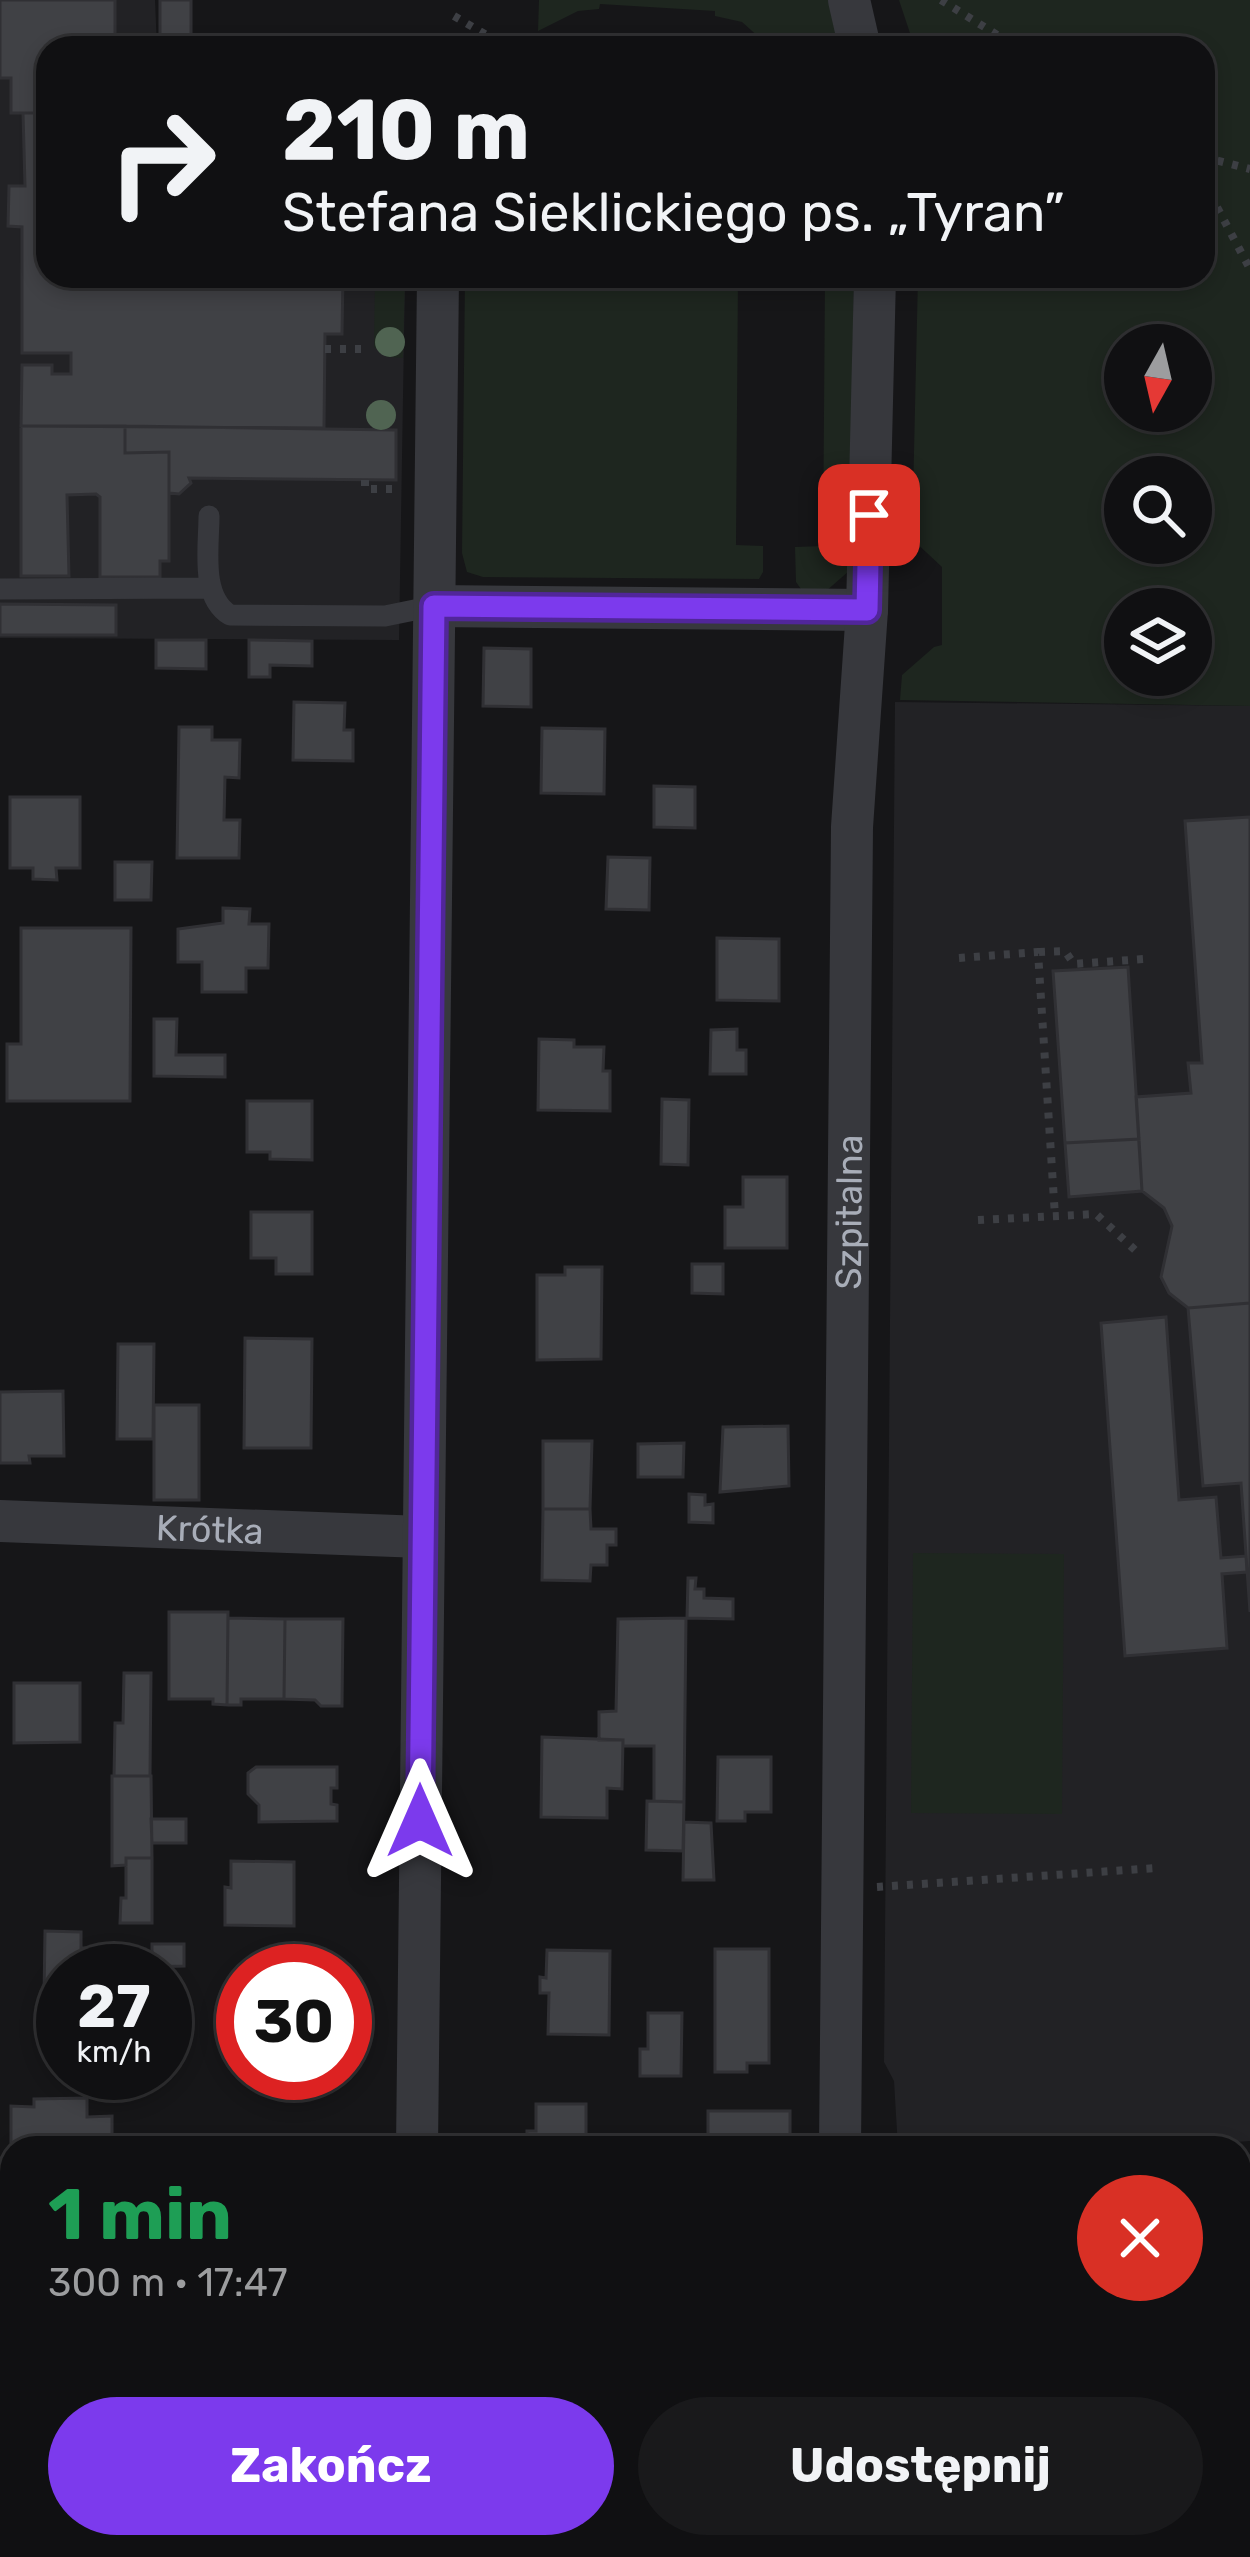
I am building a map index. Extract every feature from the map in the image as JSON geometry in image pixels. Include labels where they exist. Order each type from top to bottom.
[{"type":"street","points":[[849,0],[857,36]]},
{"type":"street","points":[[417,2136],[438,288]]},
{"type":"street","name":"Szpitalna","points":[[840,2136],[851,872],[867,610],[875,288]]},
{"type":"street","points":[[434,606],[867,610]]},
{"type":"street","name":"Krótka","points":[[0,1521],[422,1537]]},
{"type":"lane","points":[[209,516],[210,588],[223,612],[237,616],[385,616],[434,606]]},
{"type":"lane","points":[[0,589],[210,588]]},
{"type":"path","points":[[940,0],[998,36]]},
{"type":"path","points":[[454,16],[488,36]]},
{"type":"path","points":[[1215,160],[1250,169]]},
{"type":"path","points":[[1215,203],[1250,269]]},
{"type":"path","points":[[325,349],[363,349]]},
{"type":"path","points":[[364,480],[364,489],[407,489]]},
{"type":"path","points":[[959,958],[1065,951],[1074,964],[1144,959]]},
{"type":"path","points":[[1038,952],[1055,1216]]},
{"type":"path","points":[[978,1220],[1096,1214],[1135,1250]]},
{"type":"path","points":[[885,1886],[1157,1868]]},
{"type":"shaded area","points":[[0,0],[155,0],[156,36],[36,36],[36,288],[405,288],[399,640],[0,638]]},
{"type":"shaded area","points":[[539,0],[828,0],[837,36],[758,36],[742,22],[715,16],[715,11],[600,4],[599,9],[578,11],[538,31]]},
{"type":"shaded area","points":[[899,0],[1250,0],[1250,706],[900,700],[902,675],[942,645],[942,567],[912,539],[918,288],[1215,288],[1215,36],[911,36]]},
{"type":"shaded area","points":[[375,288],[405,288],[403,358],[387,357],[374,347]]},
{"type":"shaded area","points":[[465,288],[738,288],[736,545],[763,546],[759,579],[483,577],[467,572],[462,553]]},
{"type":"shaded area","points":[[825,288],[854,288],[849,571],[825,592],[801,589],[796,582],[795,547],[823,546]]},
{"type":"shaded area","points":[[895,702],[1250,706],[1250,2136],[897,2136],[894,2081],[884,2062]]},
{"type":"shaded area","points":[[913,1553],[1064,1554],[1062,1814],[911,1813]]},
{"type":"building","points":[[0,0],[115,0],[115,36],[36,36],[36,113],[11,113],[11,78],[0,78]]},
{"type":"building","points":[[160,0],[191,0],[191,36],[160,36]]},
{"type":"building","points":[[23,113],[36,113],[36,288],[343,288],[342,334],[325,334],[324,428],[21,426],[22,365],[52,365],[52,374],[71,374],[71,353],[22,353],[22,227],[8,226],[9,186],[25,186]]},
{"type":"building","points":[[21,426],[125,426],[125,453],[169,452],[169,561],[160,561],[160,577],[100,577],[100,497],[96,494],[67,495],[69,576],[21,576]]},
{"type":"building","points":[[125,426],[396,430],[396,480],[189,478],[191,483],[179,494],[169,493],[169,452],[125,453]]},
{"type":"building","points":[[0,604],[116,605],[116,635],[0,635]]},
{"type":"building","points":[[156,640],[206,640],[206,669],[156,668]]},
{"type":"building","points":[[249,640],[312,641],[312,666],[270,665],[270,677],[249,677]]},
{"type":"building","points":[[484,648],[531,649],[531,707],[483,706]]},
{"type":"building","points":[[294,702],[345,703],[344,730],[353,730],[353,761],[293,760]]},
{"type":"building","points":[[179,727],[212,727],[212,740],[240,740],[239,778],[225,777],[224,820],[240,820],[239,858],[177,858]]},
{"type":"building","points":[[542,728],[605,729],[604,794],[541,793]]},
{"type":"building","points":[[654,786],[695,787],[695,828],[654,827]]},
{"type":"building","points":[[10,797],[80,797],[80,868],[56,868],[57,880],[33,879],[33,868],[10,868]]},
{"type":"building","points":[[1250,817],[1250,1303],[1188,1308],[1169,1293],[1161,1277],[1172,1226],[1164,1208],[1142,1191],[1136,1097],[1191,1093],[1188,1063],[1202,1063],[1185,821]]},
{"type":"building","points":[[608,857],[650,858],[649,910],[606,909]]},
{"type":"building","points":[[115,862],[152,862],[151,900],[115,900]]},
{"type":"building","points":[[223,908],[250,909],[249,924],[269,924],[268,968],[246,968],[246,992],[202,992],[202,962],[178,962],[178,929],[223,923]]},
{"type":"building","points":[[21,928],[131,928],[130,1101],[7,1101],[7,1044],[21,1044]]},
{"type":"building","points":[[717,938],[779,939],[779,1001],[717,1000]]},
{"type":"building","points":[[1128,967],[1139,1139],[1065,1143],[1053,971]]},
{"type":"building","points":[[154,1019],[177,1019],[176,1055],[225,1055],[225,1077],[154,1076]]},
{"type":"building","points":[[737,1029],[737,1050],[746,1050],[746,1074],[710,1074],[711,1030]]},
{"type":"building","points":[[539,1039],[574,1040],[574,1047],[604,1047],[603,1071],[610,1071],[610,1111],[538,1110]]},
{"type":"building","points":[[662,1099],[689,1100],[688,1165],[661,1164]]},
{"type":"building","points":[[247,1101],[312,1101],[312,1160],[270,1159],[270,1152],[247,1152]]},
{"type":"building","points":[[1139,1139],[1142,1191],[1069,1197],[1065,1143]]},
{"type":"building","points":[[743,1177],[787,1177],[787,1248],[725,1248],[725,1207],[743,1207]]},
{"type":"building","points":[[251,1212],[312,1212],[312,1274],[276,1274],[276,1258],[251,1258]]},
{"type":"building","points":[[692,1264],[723,1264],[723,1294],[692,1293]]},
{"type":"building","points":[[565,1267],[602,1267],[601,1359],[537,1360],[537,1275],[565,1275]]},
{"type":"building","points":[[1250,1303],[1250,1612],[1241,1483],[1203,1486],[1188,1308]]},
{"type":"building","points":[[1166,1317],[1179,1500],[1216,1497],[1221,1558],[1246,1556],[1247,1572],[1222,1574],[1227,1648],[1125,1656],[1101,1323]]},
{"type":"building","points":[[245,1338],[312,1339],[311,1448],[244,1448]]},
{"type":"building","points":[[118,1344],[154,1344],[153,1439],[117,1439]]},
{"type":"building","points":[[63,1391],[64,1456],[29,1456],[30,1463],[0,1463],[0,1392]]},
{"type":"building","points":[[154,1405],[199,1405],[199,1500],[154,1500]]},
{"type":"building","points":[[788,1426],[789,1486],[720,1492],[723,1427]]},
{"type":"building","points":[[543,1441],[592,1441],[590,1509],[543,1509]]},
{"type":"building","points":[[684,1443],[683,1477],[638,1477],[638,1444]]},
{"type":"building","points":[[689,1494],[705,1495],[705,1505],[713,1504],[713,1523],[689,1522]]},
{"type":"building","points":[[543,1509],[590,1509],[591,1529],[616,1529],[616,1545],[607,1545],[607,1565],[591,1565],[590,1581],[542,1580]]},
{"type":"building","points":[[688,1578],[696,1578],[695,1589],[704,1589],[704,1598],[733,1599],[733,1619],[687,1618]]},
{"type":"building","points":[[169,1612],[228,1612],[227,1705],[213,1704],[213,1699],[169,1699]]},
{"type":"building","points":[[228,1618],[285,1619],[284,1699],[241,1699],[241,1705],[227,1705]]},
{"type":"building","points":[[686,1618],[684,1802],[654,1801],[654,1746],[599,1740],[599,1712],[616,1711],[618,1619]]},
{"type":"building","points":[[285,1619],[343,1619],[342,1706],[284,1699]]},
{"type":"building","points":[[124,1673],[151,1673],[150,1776],[114,1776],[115,1723],[123,1723]]},
{"type":"building","points":[[14,1683],[80,1683],[80,1742],[14,1743]]},
{"type":"building","points":[[542,1737],[623,1740],[622,1789],[607,1788],[607,1818],[541,1817]]},
{"type":"building","points":[[718,1757],[771,1757],[771,1812],[745,1812],[745,1821],[717,1821]]},
{"type":"building","points":[[256,1767],[337,1767],[331,1804],[337,1805],[337,1821],[259,1822],[259,1805],[248,1794],[248,1773]]},
{"type":"building","points":[[112,1776],[151,1776],[152,1858],[126,1858],[126,1865],[112,1866]]},
{"type":"building","points":[[647,1801],[684,1802],[683,1851],[646,1850]]},
{"type":"building","points":[[151,1819],[186,1819],[186,1843],[152,1843]]},
{"type":"building","points":[[684,1822],[711,1823],[714,1880],[683,1880]]},
{"type":"building","points":[[126,1858],[152,1858],[152,1923],[120,1923],[121,1898],[126,1898]]},
{"type":"building","points":[[231,1861],[294,1862],[294,1926],[225,1925]]},
{"type":"building","points":[[45,1931],[81,1932],[81,1944],[45,1944]]},
{"type":"building","points":[[715,1949],[769,1949],[769,2063],[747,2063],[747,2072],[715,2072]]},
{"type":"building","points":[[547,1950],[610,1951],[609,2035],[548,2034],[549,1993],[540,1993]]},
{"type":"building","points":[[648,2013],[682,2013],[681,2076],[640,2076],[640,2049],[648,2049]]},
{"type":"building","points":[[34,2099],[87,2100],[87,2117],[112,2116],[112,2136],[11,2136],[11,2106],[34,2107]]},
{"type":"building","points":[[536,2104],[586,2104],[586,2136],[527,2136],[527,2131],[536,2131]]},
{"type":"building","points":[[708,2111],[790,2111],[790,2136],[708,2136]]},
{"type":"route","points":[[420,1821],[434,606],[867,610],[869,515]]}]
